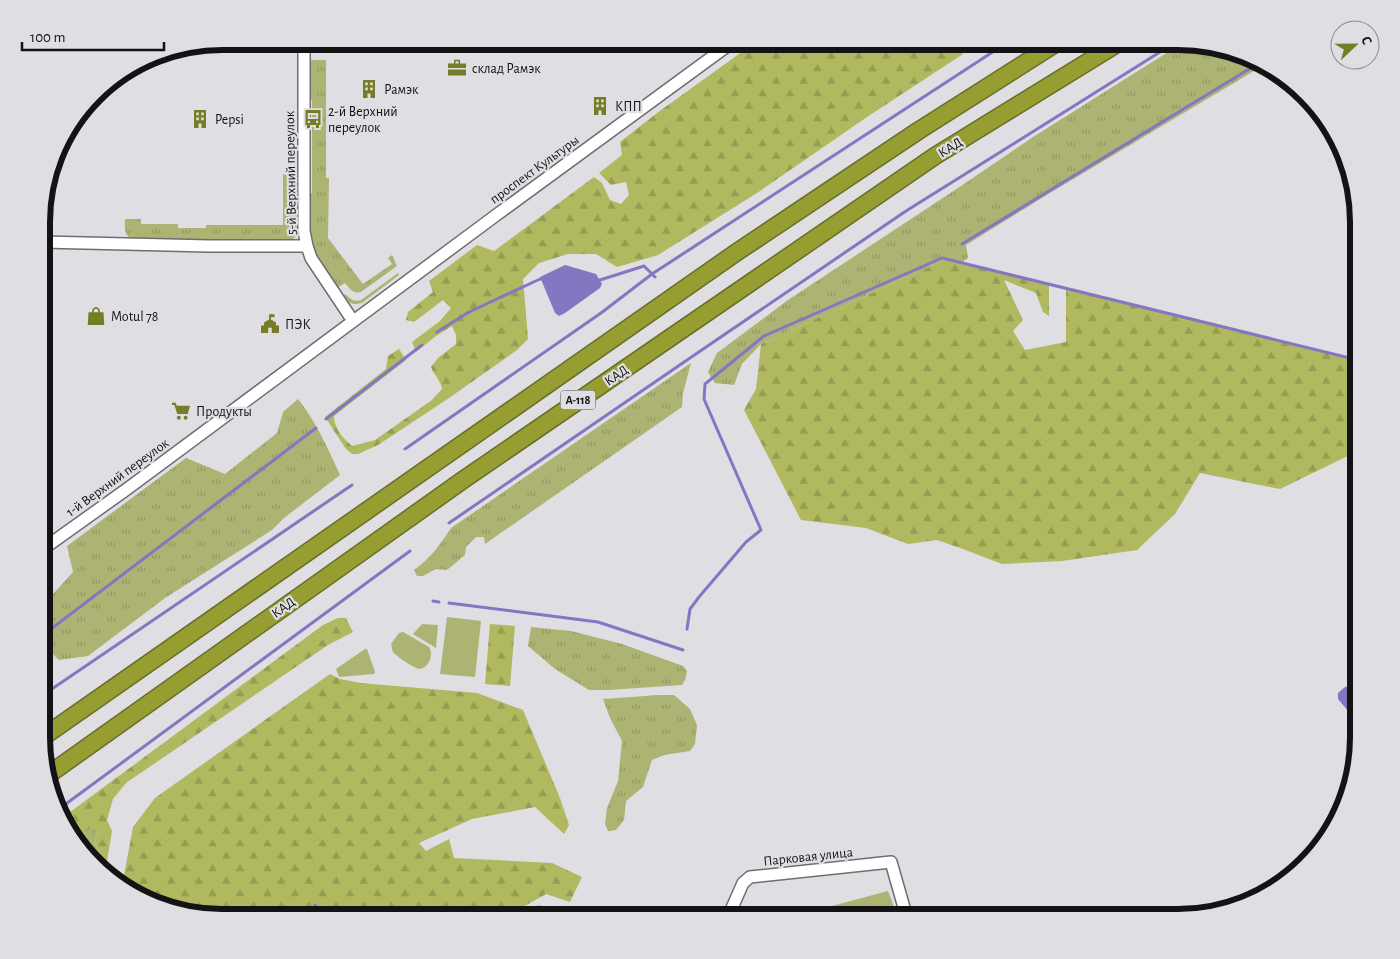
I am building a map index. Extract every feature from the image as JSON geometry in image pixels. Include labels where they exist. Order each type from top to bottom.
[{"type":"highway","name":"А-118","points":[[50,732],[745,246],[918,130],[1045,50]]},
{"type":"highway","name":"КАД","points":[[53,771],[463,480],[935,156],[1107,50]]},
{"type":"street","name":"5-й Верхний переулок","points":[[304,50],[304,231],[311,258],[353,321]]},
{"type":"street","name":"проспект Культуры","points":[[353,321],[723,50]]},
{"type":"street","points":[[50,242],[150,246],[307,246]]},
{"type":"street","name":"1-й Верхний переулок","points":[[50,544],[353,321]]},
{"type":"street","name":"Парковая улица","points":[[732,909],[743,883],[750,877],[891,862],[904,909]]},
{"type":"green space","points":[[744,50],[960,50],[963,54],[757,193],[658,255],[617,267],[596,254],[568,254],[539,263],[523,279],[528,339],[517,350],[378,445],[358,454],[352,454],[346,449],[325,417],[386,369],[388,356],[399,349],[406,360],[334,416],[337,429],[352,446],[375,440],[432,400],[442,389],[431,367],[438,358],[456,344],[456,335],[452,326],[416,352],[412,342],[440,321],[451,308],[443,300],[414,322],[406,320],[408,312],[433,292],[429,281],[477,245],[494,251],[594,177],[602,183],[610,200],[621,204],[629,195],[626,182],[611,185],[599,173],[622,155],[620,142]]},
{"type":"green space","points":[[1171,50],[1212,53],[1244,63],[1257,69],[966,245],[968,258],[960,264],[944,260],[761,344],[742,364],[734,385],[715,383],[708,372],[717,353],[788,300],[1033,137]]},
{"type":"green space","points":[[326,60],[326,178],[329,178],[328,238],[363,284],[392,264],[388,258],[392,255],[397,266],[361,292],[354,292],[345,283],[337,288],[320,262],[313,246],[309,193],[312,193],[312,121],[315,118],[312,118],[312,100],[310,99],[310,61]]},
{"type":"green space","points":[[283,174],[295,183],[297,235],[292,240],[134,242],[126,232],[125,219],[141,219],[141,224],[178,224],[178,228],[206,228],[206,225],[283,225]]},
{"type":"green space","points":[[944,260],[1049,285],[1049,316],[1043,312],[1036,293],[1004,280],[1023,320],[1013,331],[1025,350],[1066,342],[1066,288],[1350,359],[1350,455],[1280,489],[1200,473],[1175,514],[1137,550],[1062,561],[1002,564],[937,540],[908,544],[866,528],[801,520],[744,410],[756,389],[761,344]]},
{"type":"green space","points":[[398,273],[399,275],[362,303],[351,303],[343,296],[345,294],[351,299],[361,300]]},
{"type":"green space","points":[[691,363],[683,393],[682,407],[485,544],[484,537],[476,537],[466,547],[465,555],[447,570],[436,569],[423,576],[417,576],[414,570],[435,551],[451,528]]},
{"type":"green space","points":[[298,399],[316,426],[340,475],[284,518],[272,530],[165,598],[88,656],[59,660],[50,652],[50,594],[54,593],[73,572],[67,546],[186,458],[225,474],[277,433],[283,412]]},
{"type":"green space","points":[[447,617],[481,621],[475,677],[440,674]]},
{"type":"green space","points":[[338,618],[346,618],[353,632],[328,645],[126,783],[113,799],[107,820],[112,831],[106,864],[100,859],[101,856],[95,843],[97,830],[93,827],[82,836],[68,813],[323,625]]},
{"type":"green space","points":[[422,624],[438,625],[436,648],[413,634]]},
{"type":"green space","points":[[490,624],[515,626],[510,686],[485,684]]},
{"type":"green space","points":[[531,627],[571,631],[622,644],[683,666],[687,671],[685,680],[682,685],[589,690],[555,669],[528,646]]},
{"type":"green space","points":[[403,632],[429,647],[431,657],[423,668],[414,667],[393,652],[391,644],[399,633]]},
{"type":"green space","points":[[367,649],[375,672],[374,674],[339,677],[336,669]]},
{"type":"green space","points":[[330,674],[340,679],[361,683],[477,693],[523,710],[560,798],[569,825],[564,834],[535,807],[472,819],[419,843],[426,851],[449,839],[454,858],[552,863],[582,877],[570,902],[546,894],[522,909],[211,909],[188,906],[156,896],[124,878],[133,827],[155,798]]},
{"type":"green space","points":[[674,695],[690,709],[697,725],[695,744],[690,751],[664,755],[652,760],[643,787],[626,801],[624,820],[616,830],[608,831],[605,824],[607,808],[618,781],[622,741],[603,699]]},
{"type":"green space","points":[[93,827],[97,830],[95,843],[101,856],[100,859],[82,836]]},
{"type":"green space","points":[[888,891],[895,909],[833,909],[832,906]]},
{"type":"green space","points":[[537,905],[560,909],[536,909]]},
{"type":"shaded area","points":[[565,265],[596,274],[602,284],[600,288],[559,316],[555,313],[540,277]]},
{"type":"shaded area","points":[[1350,685],[1350,713],[1338,699],[1338,693]]},
{"type":"waterway","points":[[405,449],[601,313],[652,274],[996,50]]},
{"type":"waterway","points":[[449,523],[906,211],[1163,50]]},
{"type":"waterway","points":[[962,244],[1252,67]]},
{"type":"waterway","points":[[687,629],[690,609],[746,542],[761,530],[704,399],[705,384],[764,336],[942,258],[1350,358]]},
{"type":"waterway","points":[[597,280],[644,266],[655,277]]},
{"type":"waterway","points":[[437,332],[469,312],[543,279]]},
{"type":"waterway","points":[[326,419],[422,345]]},
{"type":"waterway","points":[[50,630],[316,428]]},
{"type":"waterway","points":[[50,690],[352,485]]},
{"type":"waterway","points":[[64,805],[410,551]]},
{"type":"waterway","points":[[433,601],[439,602]]},
{"type":"waterway","points":[[449,603],[598,622],[683,650]]},
{"type":"waterway","points":[[315,905],[318,909]]},
{"type":"place","name":"склад Рамэк","points":[[457,68]]},
{"type":"place","name":"Рамэк","points":[[369,89]]},
{"type":"place","name":"КПП","points":[[600,106]]},
{"type":"place","name":"Pepsi","points":[[200,119]]},
{"type":"place","name":"2-й Верхний переулок","points":[[313,119]]},
{"type":"place","name":"Motul 78","points":[[96,316]]},
{"type":"place","name":"ПЭК","points":[[270,324]]},
{"type":"place","name":"Продукты","points":[[181,411]]}]
